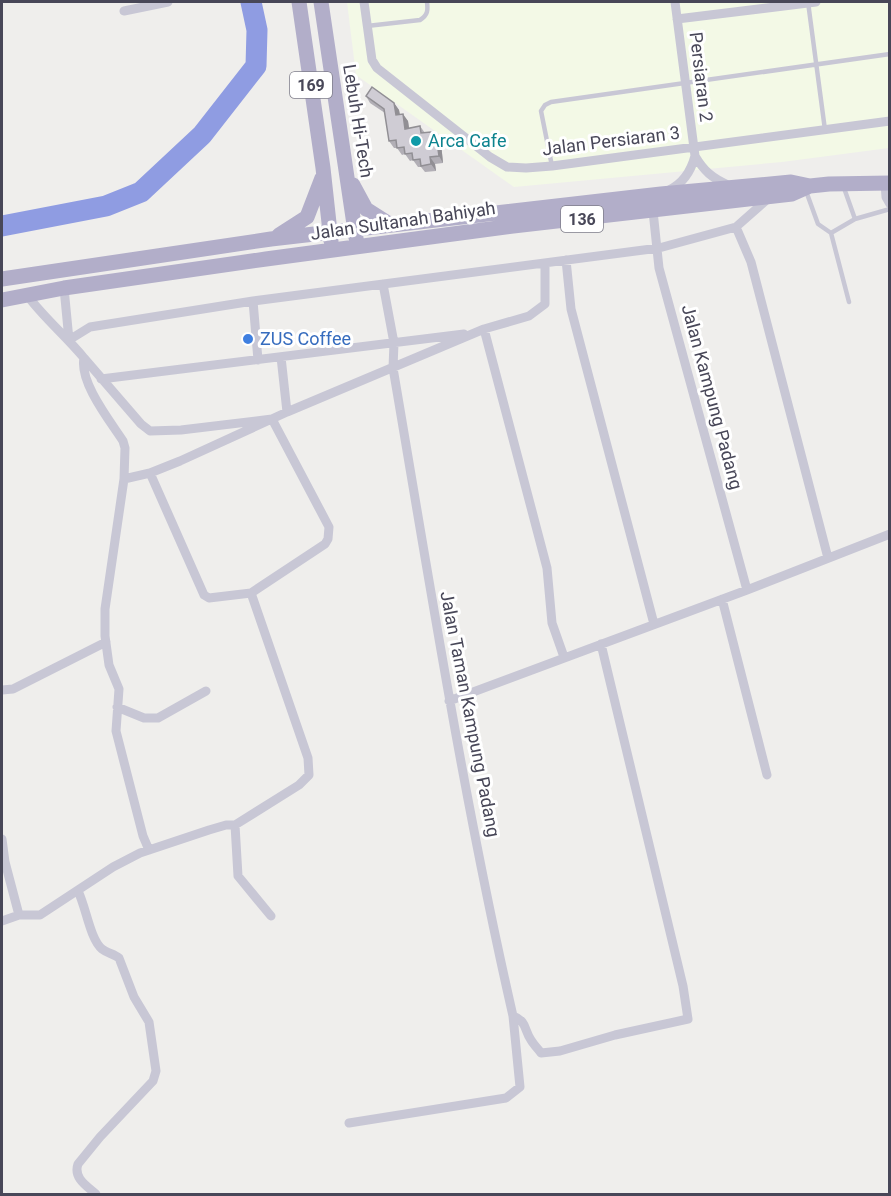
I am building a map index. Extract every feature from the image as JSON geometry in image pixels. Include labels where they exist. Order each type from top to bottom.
[{"type":"main road","name":"169","points":[[299,2],[323,168],[332,250]]},
{"type":"main road","name":"Lebuh Hi-Tech","points":[[321,2],[358,247]]},
{"type":"main road","points":[[345,166],[366,209],[391,225]]},
{"type":"main road","points":[[271,239],[307,217],[320,185],[323,168]]},
{"type":"main road","name":"Jalan Sultanah Bahiyah","points":[[2,279],[271,239],[661,194],[791,182],[808,187]]},
{"type":"main road","name":"Jalan Sultanah Bahiyah","points":[[2,300],[64,288],[332,250],[513,226],[771,197],[792,194],[808,187],[842,183],[887,183]]},
{"type":"street","points":[[124,11],[168,2]]},
{"type":"street","points":[[364,2],[367,26]]},
{"type":"street","name":"Persiaran 2","points":[[675,2],[694,152]]},
{"type":"street","points":[[677,19],[812,2]]},
{"type":"street","name":"Jalan Persiaran 3","points":[[367,26],[372,60],[377,68],[490,157],[507,167],[552,166],[694,152],[890,121]]},
{"type":"street","points":[[694,152],[701,168],[715,180],[734,187]]},
{"type":"street","points":[[661,194],[682,182],[692,168],[694,152]]},
{"type":"street","points":[[887,183],[886,197],[890,204]]},
{"type":"street","points":[[69,340],[90,327],[253,300],[658,248],[736,227],[771,197]]},
{"type":"street","name":"Jalan Kampung Padang","points":[[653,211],[659,268],[747,590]]},
{"type":"street","points":[[736,227],[751,262],[828,558]]},
{"type":"street","points":[[566,260],[571,309],[654,624]]},
{"type":"street","points":[[124,479],[150,473],[287,412],[480,331],[529,316],[545,304],[545,262]]},
{"type":"street","name":"Jalan Taman Kampung Padang","points":[[383,284],[394,343],[393,368],[449,701],[513,1016],[521,1019],[526,1025],[530,1039],[541,1053],[560,1051],[615,1035],[688,1019],[683,986],[601,644]]},
{"type":"street","points":[[64,288],[69,340]]},
{"type":"street","points":[[27,295],[42,315],[69,340],[141,424],[150,431],[181,430],[272,419]]},
{"type":"street","points":[[253,300],[258,360]]},
{"type":"street","points":[[101,379],[480,331]]},
{"type":"street","points":[[480,331],[548,568],[552,624],[564,657]]},
{"type":"street","points":[[281,357],[287,412]]},
{"type":"street","points":[[84,358],[82,366],[86,378],[125,448],[124,479],[105,609],[106,642],[109,665],[118,689],[116,731],[143,836],[149,850]]},
{"type":"street","points":[[150,473],[206,597],[251,593],[325,544],[328,539],[328,524],[272,419]]},
{"type":"street","points":[[449,701],[890,534]]},
{"type":"street","points":[[2,921],[19,915],[40,915],[112,867],[149,850],[218,828],[235,825],[299,785],[309,775],[308,758],[251,593]]},
{"type":"street","points":[[722,599],[767,775]]},
{"type":"street","points":[[2,690],[13,689],[106,642]]},
{"type":"street","points":[[117,707],[144,718],[158,718],[206,691]]},
{"type":"street","points":[[235,825],[238,876],[271,916]]},
{"type":"street","points":[[2,839],[5,862],[19,915]]},
{"type":"street","points":[[78,891],[85,905],[94,940],[104,950],[119,958],[134,998],[146,1016],[156,1071],[153,1081],[78,1164],[76,1174],[78,1178],[96,1194]]},
{"type":"street","points":[[349,1123],[507,1098],[520,1087],[513,1016]]},
{"type":"lane","points":[[367,26],[420,20],[428,11],[427,2]]},
{"type":"lane","points":[[812,2],[825,130]]},
{"type":"lane","points":[[552,166],[541,111],[550,102],[890,54]]},
{"type":"lane","points":[[842,183],[855,219]]},
{"type":"lane","points":[[808,187],[812,212],[818,224],[831,232],[849,302]]},
{"type":"lane","points":[[831,232],[855,219],[890,209]]},
{"type":"shaded area","points":[[347,2],[889,2],[889,148],[782,162],[514,187],[356,75]]},
{"type":"building","name":"Arca Cafe","points":[[372,87],[394,103],[396,115],[403,114],[405,129],[420,126],[421,133],[431,132],[436,136],[439,156],[430,157],[431,164],[421,166],[420,159],[413,160],[412,153],[405,154],[404,147],[397,148],[396,140],[389,141],[384,109],[366,96]]},
{"type":"waterway","points":[[2,226],[106,206],[141,192],[202,135],[256,66],[257,30],[251,2]]},
{"type":"place","name":"Arca Cafe","points":[[416,141]]},
{"type":"place","name":"ZUS Coffee","points":[[248,339]]}]
